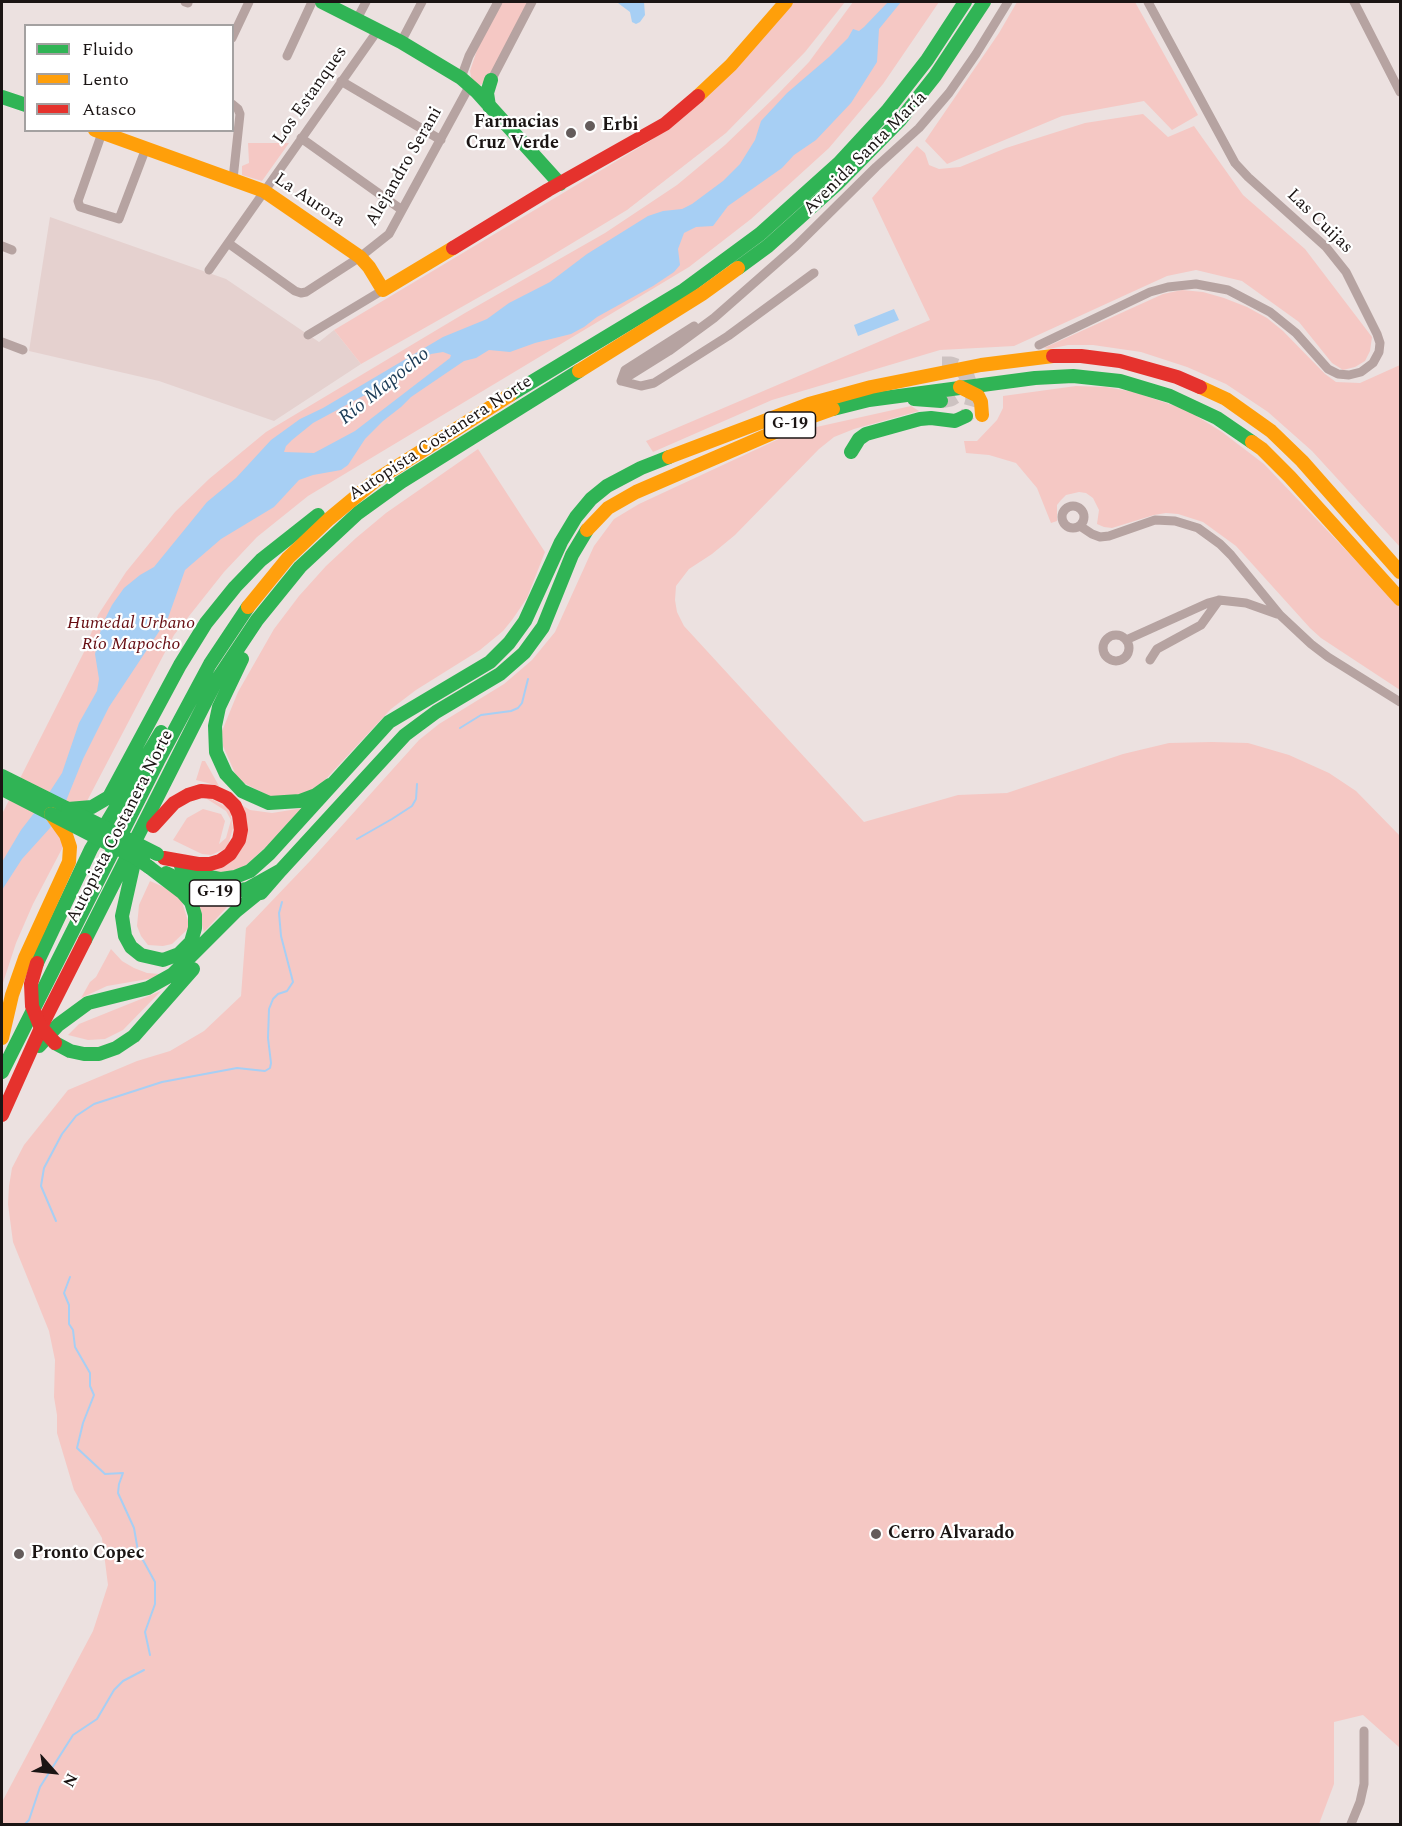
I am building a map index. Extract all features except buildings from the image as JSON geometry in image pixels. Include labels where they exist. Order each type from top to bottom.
[{"type":"main road","points":[[322,2],[401,42],[468,83],[560,184]]},
{"type":"main road","points":[[383,290],[560,184],[646,136],[680,112],[731,65],[786,2]]},
{"type":"main road","name":"Autopista Costanera Norte","points":[[2,1072],[153,771],[210,664],[246,609],[288,558],[329,519],[376,480],[480,413],[684,290],[760,234],[839,163],[887,111],[927,60],[965,2]]},
{"type":"main road","name":"Autopista Costanera Norte","points":[[2,1115],[44,1021],[196,719],[232,656],[274,597],[316,551],[383,494],[702,294],[768,246],[837,184],[901,119],[946,60],[984,2]]},
{"type":"main road","points":[[489,106],[487,93],[491,80]]},
{"type":"main road","points":[[2,97],[24,104]]},
{"type":"main road","name":"La Aurora","points":[[99,132],[233,178],[264,191],[360,257],[383,290]]},
{"type":"main road","name":"G-19","points":[[155,861],[206,876],[229,879],[250,871],[269,854],[375,735],[400,714],[479,670],[502,651],[518,633],[530,612],[568,528],[583,508],[607,486],[641,468],[809,404],[896,389],[1016,359],[1065,356],[1120,361],[1159,370],[1226,399],[1271,431],[1302,461],[1401,572]]},
{"type":"main road","points":[[941,401],[924,401],[896,389],[918,371],[942,364]]},
{"type":"main road","name":"G-19","points":[[106,835],[155,861],[200,889],[221,893],[247,889],[266,880],[281,870],[405,735],[441,709],[500,674],[524,653],[543,627],[572,555],[585,531],[608,508],[636,492],[805,419],[896,389],[960,387],[1073,376],[1120,381],[1170,396],[1217,418],[1248,439],[1290,477],[1401,599]]},
{"type":"main road","points":[[960,387],[975,393],[980,398],[982,415],[990,392],[998,382]]},
{"type":"main road","points":[[851,452],[859,439],[866,434],[920,419],[955,421],[966,416]]},
{"type":"main road","points":[[68,809],[92,807],[105,800],[114,789],[188,651],[206,623],[235,587],[261,560],[287,538],[340,501],[376,480]]},
{"type":"main road","points":[[281,870],[124,1044],[107,1052],[91,1055],[70,1051],[55,1043],[40,1026],[32,1006],[31,984],[37,963],[99,834],[219,629],[250,588],[288,558]]},
{"type":"main road","points":[[274,597],[219,707],[215,726],[216,752],[230,780],[248,795],[262,801],[277,803],[300,801],[330,785]]},
{"type":"main road","points":[[44,1021],[84,962],[204,723],[232,656]]},
{"type":"main road","points":[[2,776],[68,809],[106,835],[134,862],[155,861],[205,865],[225,858],[234,850],[241,830],[239,815],[235,806],[227,798],[214,792],[201,791],[174,803],[153,826]]},
{"type":"main road","points":[[2,789],[51,814],[106,835]]},
{"type":"main road","points":[[2,1038],[18,976],[68,867],[70,851],[62,828],[51,814]]},
{"type":"main road","points":[[134,862],[122,916],[123,929],[128,941],[136,951],[147,958],[163,960],[179,954],[191,942],[195,928],[195,915],[191,902],[155,861]]},
{"type":"main road","points":[[23,1066],[54,1030],[80,1008],[103,998],[148,987],[173,974],[236,911],[268,885]]},
{"type":"street","points":[[234,34],[249,2]]},
{"type":"street","points":[[286,56],[312,2]]},
{"type":"street","points":[[357,19],[366,2]]},
{"type":"street","points":[[401,42],[422,2]]},
{"type":"street","name":"Alejandro Serani","points":[[228,243],[301,293],[360,257],[385,238],[441,140],[468,83],[469,56],[498,2]]},
{"type":"street","points":[[468,83],[482,86],[491,80],[532,2]]},
{"type":"street","name":"Avenida Santa María","points":[[814,273],[728,336],[654,383],[641,386],[621,381],[622,372],[750,286],[796,246],[930,117],[976,54],[1008,2]]},
{"type":"street","name":"Las Cuijas","points":[[1039,345],[1135,297],[1168,287],[1196,284],[1228,290],[1270,312],[1296,333],[1328,369],[1338,374],[1349,375],[1361,372],[1373,363],[1379,352],[1380,343],[1377,334],[1346,272],[1326,247],[1235,163],[1148,2]]},
{"type":"street","points":[[1354,2],[1401,92]]},
{"type":"street","name":"Los Estanques","points":[[209,270],[378,30]]},
{"type":"street","points":[[341,81],[441,140]]},
{"type":"street","points":[[233,178],[240,114],[234,105]]},
{"type":"street","points":[[99,132],[78,201],[80,207],[119,219],[146,148]]},
{"type":"street","points":[[301,138],[402,210]]},
{"type":"street","points":[[2,246],[12,250]]},
{"type":"street","points":[[308,334],[383,290]]},
{"type":"street","points":[[2,342],[23,350]]},
{"type":"street","points":[[1080,526],[1100,537],[1155,520],[1175,521],[1198,528],[1220,544],[1280,615],[1328,657],[1401,702]]},
{"type":"street","points":[[1126,639],[1219,600],[1245,603],[1280,615]]},
{"type":"street","points":[[1150,660],[1157,649],[1201,625],[1219,600]]},
{"type":"street","points":[[1351,1824],[1364,1784],[1364,1731]]},
{"type":"shaded area","points":[[50,217],[226,279],[319,342],[334,330],[361,364],[274,421],[159,381],[29,351]]},
{"type":"green space","points":[[501,2],[529,2],[486,82],[478,86],[472,82],[470,71],[479,44]]},
{"type":"green space","points":[[793,2],[845,2],[805,52],[726,133],[627,210],[541,262],[361,364],[334,330],[650,141],[681,119],[746,57]]},
{"type":"green space","name":"Humedal Urbano Río Mapocho","points":[[853,2],[939,2],[883,84],[829,148],[751,219],[689,267],[308,496],[257,537],[224,572],[174,635],[33,904],[16,943],[2,986],[2,814],[84,652],[98,615],[126,572],[175,512],[209,479],[266,432],[465,313],[605,233],[677,185],[725,145],[809,62]]},
{"type":"green space","points":[[1017,2],[1135,2],[1198,115],[1172,130],[1144,101],[1062,116],[947,164],[925,141],[999,33]]},
{"type":"green space","points":[[1143,114],[1168,137],[1194,126],[1243,195],[1305,249],[1372,337],[1370,351],[1365,361],[1343,370],[1332,363],[1299,322],[1242,281],[1196,270],[1167,276],[1014,346],[940,350],[772,400],[653,452],[646,441],[930,320],[872,198],[917,146],[925,153],[929,165],[939,169],[960,167],[1006,148],[1085,123]]},
{"type":"green space","points":[[248,143],[289,143],[262,181],[242,175],[242,166],[249,163]]},
{"type":"green space","points":[[1182,290],[1203,292],[1224,298],[1267,318],[1336,382],[1360,383],[1400,365],[1400,547],[1312,451],[1268,412],[1226,384],[1187,367],[1141,352],[1093,345],[1044,348],[1163,294]]},
{"type":"green space","points":[[1076,386],[1106,387],[1134,392],[1187,410],[1222,432],[1264,464],[1400,607],[1400,690],[1321,638],[1236,546],[1203,522],[1178,514],[1166,513],[1112,528],[1104,527],[1097,524],[1099,510],[1093,498],[1086,493],[1079,492],[1066,495],[1061,500],[1057,505],[1057,521],[1051,523],[1037,488],[1016,463],[989,455],[966,453],[964,441],[977,441],[997,420],[1003,408],[1003,396]]},
{"type":"green space","points":[[911,406],[919,411],[854,429],[834,437],[819,449],[735,535],[689,569],[676,586],[677,612],[684,626],[864,822],[958,795],[1007,793],[1123,754],[1169,743],[1212,742],[1248,743],[1289,755],[1329,773],[1356,791],[1400,836],[1400,1748],[1363,1715],[1334,1722],[1334,1784],[1319,1824],[2,1824],[2,1802],[93,1631],[108,1585],[102,1538],[74,1490],[57,1433],[54,1397],[55,1360],[49,1331],[13,1242],[8,1204],[9,1186],[12,1168],[24,1145],[68,1090],[137,1061],[170,1051],[204,1031],[241,996],[246,928],[419,740],[439,724],[504,684],[532,660],[555,632],[594,546],[614,519],[639,504],[783,437],[812,428]]},
{"type":"green space","points":[[478,449],[545,552],[527,598],[512,620],[503,631],[480,650],[416,690],[391,709],[324,781],[304,795],[275,799],[238,780],[223,746],[222,731],[238,692],[274,629],[326,566],[356,538],[386,513]]},
{"type":"green space","points":[[202,761],[205,761],[219,786],[196,780]]},
{"type":"green space","points":[[208,797],[230,809],[234,835],[227,848],[211,855],[202,854],[173,840],[187,818],[203,809],[221,814],[225,821],[219,844],[226,838],[231,820],[226,811],[207,799]]},
{"type":"green space","points":[[240,804],[250,810],[272,813],[303,808],[279,835],[244,867],[218,872],[212,869],[222,866]]},
{"type":"green space","points":[[150,881],[166,888],[181,899],[190,927],[172,944],[148,945],[137,926],[139,905]]},
{"type":"green space","points":[[195,900],[227,907],[204,932]]},
{"type":"green space","points":[[111,949],[122,961],[134,968],[147,973],[160,974],[154,978],[107,986],[81,998],[90,982],[96,977]]},
{"type":"green space","points":[[161,991],[123,1030],[105,1039],[88,1040],[68,1035],[79,1024]]},
{"type":"water","points":[[618,2],[644,2],[645,15],[636,24],[632,22],[630,12]]},
{"type":"water","points":[[888,2],[901,2],[879,29],[877,62],[851,103],[816,140],[794,155],[782,168],[728,206],[713,226],[696,227],[684,233],[678,249],[680,265],[674,272],[571,334],[510,352],[489,350],[476,358],[464,361],[411,397],[383,421],[365,439],[348,465],[341,470],[299,480],[274,507],[221,539],[185,570],[168,618],[109,707],[83,759],[66,801],[50,828],[22,859],[2,890],[2,862],[21,830],[62,773],[79,723],[97,691],[99,679],[95,654],[102,625],[112,605],[124,588],[154,567],[207,502],[236,478],[271,440],[300,419],[323,408],[443,337],[487,319],[509,303],[550,282],[587,254],[648,216],[663,211],[682,209],[692,204],[723,181],[740,164],[755,140],[761,121],[787,93],[829,57],[848,38],[853,29],[859,31]],"holes":[[[443,352],[451,355],[355,431],[314,453],[284,452],[286,446],[313,423],[389,385],[407,369],[431,354]]]},
{"type":"water","points":[[894,309],[899,320],[858,336],[854,325]]},
{"type":"waterway","points":[[460,728],[481,715],[518,708],[522,703],[528,679]]},
{"type":"waterway","points":[[357,839],[412,806],[416,799],[417,784]]},
{"type":"waterway","points":[[56,1221],[41,1186],[44,1168],[62,1134],[76,1116],[94,1104],[162,1082],[237,1068],[265,1071],[270,1068],[269,1009],[273,999],[278,994],[287,991],[293,982],[281,936],[279,913],[282,902]]},
{"type":"waterway","points":[[70,1277],[64,1293],[69,1305],[69,1324],[73,1330],[75,1347],[90,1373],[90,1386],[94,1395],[83,1423],[77,1448],[105,1474],[123,1473],[118,1493],[134,1528],[138,1551],[155,1582],[155,1604],[145,1632],[150,1655]]},
{"type":"waterway","points":[[25,1824],[29,1820],[40,1787],[73,1735],[97,1719],[114,1690],[123,1681],[144,1670]]},
{"type":"tunnel","points":[[942,364],[959,367],[967,376],[973,400],[966,416]]},
{"type":"tunnel","points":[[941,401],[959,394],[967,380]]},
{"type":"traffic: fast","points":[[322,2],[401,42],[461,78],[477,92],[560,184]]},
{"type":"traffic: fast","points":[[510,395],[684,290],[760,234],[839,163],[887,111],[927,60],[965,2]]},
{"type":"traffic: fast","points":[[738,268],[768,246],[837,184],[901,119],[935,76],[984,2]]},
{"type":"traffic: fast","points":[[489,106],[487,93],[491,80]]},
{"type":"traffic: fast","points":[[2,97],[24,104]]},
{"type":"traffic: fast","points":[[85,940],[215,683],[257,620],[300,567],[358,513],[401,482],[579,371]]},
{"type":"traffic: fast","points":[[833,409],[869,400],[1035,378],[1073,376],[1120,381],[1170,396],[1217,418],[1252,442]]},
{"type":"traffic: fast","points":[[914,399],[941,401]]},
{"type":"traffic: fast","points":[[851,452],[859,439],[866,434],[920,419],[955,421],[966,416]]},
{"type":"traffic: fast","points":[[181,866],[221,879],[250,871],[269,854],[389,722],[490,662],[509,643],[525,621],[561,542],[576,517],[591,499],[607,486],[641,468],[669,457]]},
{"type":"traffic: fast","points":[[68,809],[92,807],[109,797],[180,665],[206,623],[235,587],[261,560],[318,515]]},
{"type":"traffic: fast","points":[[166,873],[200,889],[221,893],[247,889],[281,870],[405,735],[436,712],[500,674],[524,653],[543,627],[572,555],[587,530]]},
{"type":"traffic: fast","points":[[2,1072],[158,761],[210,664],[248,607]]},
{"type":"traffic: fast","points":[[242,659],[219,707],[215,726],[216,752],[226,774],[242,791],[269,803],[300,801],[316,795],[330,785]]},
{"type":"traffic: fast","points":[[37,963],[91,849],[161,732]]},
{"type":"traffic: fast","points":[[2,776],[68,809]]},
{"type":"traffic: fast","points":[[2,789],[51,814]]},
{"type":"traffic: fast","points":[[68,809],[157,854]]},
{"type":"traffic: fast","points":[[51,814],[144,862]]},
{"type":"traffic: fast","points":[[134,857],[149,867]]},
{"type":"traffic: fast","points":[[133,867],[122,916],[125,936],[131,947],[141,955],[163,960],[179,954],[191,942],[195,928],[195,915],[191,902],[183,893],[149,867]]},
{"type":"traffic: fast","points":[[261,893],[281,870]]},
{"type":"traffic: fast","points":[[39,1046],[58,1025],[88,1003],[148,988],[173,974],[236,911],[268,885]]},
{"type":"traffic: fast","points":[[55,1043],[70,1051],[84,1054],[99,1054],[116,1048],[134,1036],[193,969]]},
{"type":"traffic: slow","points":[[698,96],[731,65],[786,2]]},
{"type":"traffic: slow","points":[[101,132],[264,191],[360,257],[383,290],[453,248]]},
{"type":"traffic: slow","points":[[579,371],[702,294],[738,268]]},
{"type":"traffic: slow","points":[[669,457],[809,404],[871,387],[981,365],[1053,356]]},
{"type":"traffic: slow","points":[[960,387],[978,396],[982,415]]},
{"type":"traffic: slow","points":[[1200,387],[1226,399],[1271,431],[1302,461],[1400,572]]},
{"type":"traffic: slow","points":[[248,607],[288,558],[329,519],[376,480],[510,395]]},
{"type":"traffic: slow","points":[[587,530],[608,508],[636,492],[833,409]]},
{"type":"traffic: slow","points":[[1252,442],[1290,477],[1400,599]]},
{"type":"traffic: slow","points":[[2,1038],[12,995],[25,958],[69,862],[70,847],[66,835],[51,814]]},
{"type":"traffic: jam","points":[[453,248],[548,190],[665,124],[698,96]]},
{"type":"traffic: jam","points":[[1053,356],[1081,356],[1120,361],[1177,377],[1200,387]]},
{"type":"traffic: jam","points":[[153,826],[174,803],[201,791],[214,792],[227,798],[235,806],[239,815],[241,830],[239,840],[230,854],[220,861],[198,864],[164,858]]},
{"type":"traffic: jam","points":[[2,1115],[44,1021],[85,940]]},
{"type":"traffic: jam","points":[[37,963],[31,984],[32,1006],[40,1026],[55,1043]]},
{"type":"place","name":"Erbi","points":[[590,126]]},
{"type":"place","name":"Farmacias Cruz Verde","points":[[571,133]]},
{"type":"place","name":"Cerro Alvarado","points":[[876,1534]]},
{"type":"place","name":"Pronto Copec","points":[[19,1554]]},
{"type":"water label","name":"Río Mapocho","points":[[385,387]]}]
